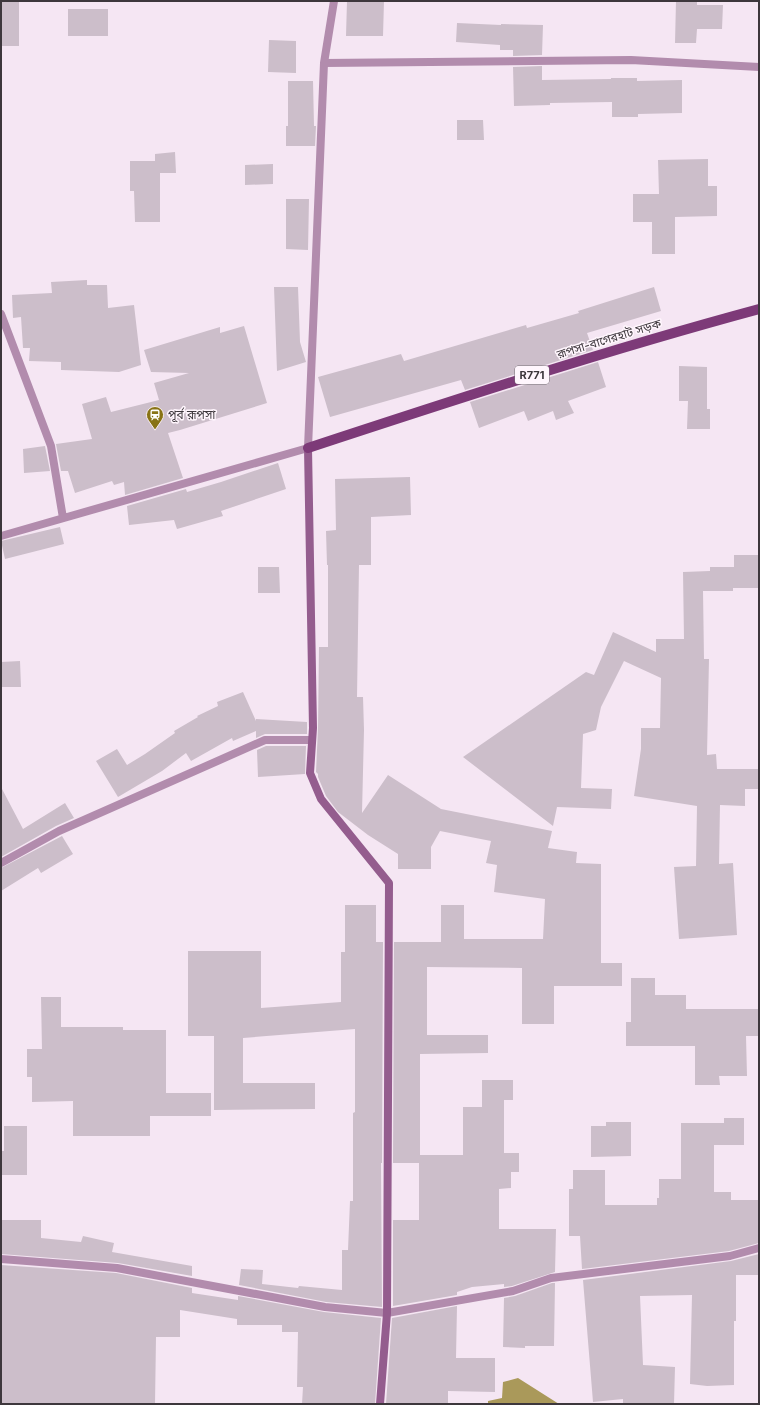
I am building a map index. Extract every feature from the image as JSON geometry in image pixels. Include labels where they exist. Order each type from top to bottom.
[{"type":"main road","name":"রূপসা-বাগেরহাট সড়ক","points":[[308,448],[489,388],[696,326],[759,309]]},
{"type":"main road","points":[[308,448],[312,740],[310,774],[321,799],[389,883],[387,1313],[380,1404]]},
{"type":"street","points":[[1,536],[308,448],[324,63],[334,1]]},
{"type":"street","points":[[324,63],[631,60],[759,67]]},
{"type":"street","points":[[1,314],[51,446],[63,518]]},
{"type":"street","points":[[1,863],[59,831],[265,740],[312,740]]},
{"type":"street","points":[[1,1260],[117,1268],[326,1307],[387,1313],[513,1291],[551,1278],[730,1256],[759,1248]]},
{"type":"shaded area","points":[[518,1378],[559,1404],[488,1404],[488,1401],[502,1398],[503,1382]]},
{"type":"building","points":[[1,1],[19,1],[19,46],[1,46]]},
{"type":"building","points":[[347,1],[384,1],[383,36],[346,36]]},
{"type":"building","points":[[676,1],[697,1],[697,5],[723,5],[722,29],[697,29],[696,43],[675,43]]},
{"type":"building","points":[[68,9],[108,9],[108,36],[68,36]]},
{"type":"building","points":[[457,23],[543,25],[542,55],[513,56],[513,50],[500,50],[500,45],[456,42]]},
{"type":"building","points":[[269,40],[296,41],[296,73],[268,72]]},
{"type":"building","points":[[542,66],[542,80],[637,78],[637,81],[682,80],[682,113],[638,114],[638,117],[612,117],[612,102],[550,103],[550,105],[514,106],[513,67]]},
{"type":"building","points":[[288,81],[313,81],[314,126],[316,126],[315,146],[286,146],[286,126],[288,126]]},
{"type":"building","points":[[457,120],[483,120],[484,140],[457,140]]},
{"type":"building","points":[[175,152],[176,173],[160,173],[160,222],[135,222],[134,191],[130,191],[130,161],[155,161],[155,154]]},
{"type":"building","points":[[708,159],[708,186],[717,186],[717,216],[675,217],[675,254],[652,254],[652,222],[633,222],[633,194],[659,194],[658,160]]},
{"type":"building","points":[[273,164],[273,184],[245,185],[245,165]]},
{"type":"building","points":[[286,199],[309,199],[308,250],[286,249]]},
{"type":"building","points":[[87,280],[87,285],[107,285],[108,308],[134,305],[141,365],[119,372],[61,370],[61,362],[29,361],[30,348],[23,348],[21,317],[13,318],[12,295],[52,293],[51,282]]},
{"type":"building","points":[[274,287],[298,287],[300,342],[306,362],[277,371]]},
{"type":"building","points":[[654,287],[661,311],[587,333],[593,350],[465,390],[461,380],[330,417],[318,377],[401,354],[404,361],[526,325],[527,328],[579,313],[578,311]]},
{"type":"building","points":[[244,326],[267,403],[168,433],[183,478],[125,495],[124,482],[114,485],[112,481],[75,493],[68,471],[61,471],[56,444],[92,439],[82,404],[106,397],[111,412],[159,400],[154,383],[189,373],[151,372],[144,350],[220,327],[220,333]]},
{"type":"building","points":[[598,362],[606,387],[568,401],[574,413],[556,420],[553,411],[528,421],[524,411],[479,428],[470,402]]},
{"type":"building","points":[[679,366],[707,367],[707,409],[710,409],[710,429],[687,429],[688,401],[679,401]]},
{"type":"building","points":[[45,446],[50,471],[24,473],[23,449]]},
{"type":"building","points":[[278,463],[286,489],[221,511],[223,516],[177,529],[174,520],[129,525],[127,506],[186,489],[187,492]]},
{"type":"building","points":[[410,477],[411,515],[371,517],[371,565],[359,565],[357,697],[363,697],[364,730],[362,813],[388,775],[441,809],[552,831],[548,848],[577,852],[576,863],[601,864],[601,963],[622,963],[622,986],[554,986],[554,1024],[522,1024],[522,968],[427,967],[427,1035],[488,1035],[488,1053],[420,1054],[420,1155],[463,1155],[463,1107],[482,1107],[482,1080],[513,1080],[513,1100],[504,1100],[504,1153],[519,1153],[519,1172],[511,1172],[511,1188],[499,1189],[499,1229],[556,1229],[555,1272],[512,1286],[504,1287],[504,1284],[472,1287],[457,1292],[457,1295],[393,1306],[393,1220],[419,1220],[419,1163],[393,1163],[394,942],[441,942],[441,905],[464,905],[464,939],[543,939],[545,899],[494,892],[497,865],[486,863],[491,841],[440,831],[431,847],[431,869],[398,869],[398,854],[368,835],[338,812],[326,796],[316,772],[319,647],[328,647],[328,565],[326,531],[336,530],[335,479]]},
{"type":"building","points":[[60,527],[64,544],[5,559],[1,541]]},
{"type":"building","points":[[734,555],[759,555],[759,588],[733,588],[733,591],[703,591],[704,659],[709,659],[707,755],[716,754],[717,769],[759,769],[759,789],[745,789],[745,806],[720,805],[719,864],[733,863],[737,935],[679,939],[674,867],[696,866],[697,806],[634,796],[641,749],[641,728],[660,728],[661,678],[624,661],[601,707],[596,730],[583,734],[581,788],[612,789],[611,809],[557,807],[553,826],[463,757],[586,672],[594,675],[613,632],[656,652],[656,639],[684,639],[683,572],[710,571],[710,567],[734,567]]},
{"type":"building","points":[[258,567],[279,567],[280,593],[258,593]]},
{"type":"building","points":[[20,661],[21,687],[1,687],[1,662]]},
{"type":"building","points":[[243,692],[256,721],[256,719],[307,722],[307,734],[265,734],[256,738],[256,731],[233,741],[232,738],[191,761],[186,753],[162,771],[118,797],[96,761],[117,749],[127,765],[175,733],[174,731],[198,717],[197,716],[218,706],[217,702]]},
{"type":"building","points":[[266,746],[306,746],[305,774],[258,777],[257,750]]},
{"type":"building","points":[[1,787],[23,829],[65,803],[74,818],[56,826],[1,857]]},
{"type":"building","points":[[62,836],[73,854],[41,873],[38,868],[1,891],[1,868]]},
{"type":"building","points":[[345,905],[376,905],[376,942],[383,942],[381,1163],[382,1307],[326,1302],[239,1285],[241,1269],[263,1270],[262,1284],[298,1288],[299,1286],[342,1290],[342,1250],[348,1250],[350,1201],[353,1201],[355,1029],[243,1038],[243,1083],[315,1083],[315,1109],[214,1110],[214,1036],[188,1036],[188,951],[261,951],[261,1008],[341,1002],[341,952],[345,952]]},
{"type":"building","points":[[631,978],[655,978],[655,995],[686,995],[686,1009],[759,1009],[759,1036],[746,1036],[747,1076],[719,1076],[720,1085],[695,1085],[695,1046],[626,1046],[626,1022],[631,1022]]},
{"type":"building","points":[[41,997],[61,997],[61,1027],[123,1027],[123,1030],[166,1030],[166,1093],[211,1093],[211,1116],[150,1116],[150,1136],[73,1136],[73,1101],[32,1102],[32,1077],[27,1077],[27,1049],[42,1049]]},
{"type":"building","points":[[724,1118],[744,1118],[744,1145],[714,1145],[714,1192],[731,1192],[731,1200],[759,1200],[759,1243],[729,1251],[582,1269],[580,1236],[569,1236],[569,1189],[573,1189],[573,1170],[605,1170],[605,1205],[657,1205],[657,1198],[659,1198],[659,1179],[681,1179],[681,1123],[724,1123]]},
{"type":"building","points":[[606,1122],[631,1122],[631,1156],[591,1157],[591,1126],[606,1126]]},
{"type":"building","points":[[4,1126],[27,1126],[27,1175],[1,1175],[1,1151],[4,1151]]},
{"type":"building","points":[[1,1220],[41,1220],[41,1238],[81,1242],[83,1236],[114,1243],[112,1252],[192,1266],[192,1276],[118,1263],[1,1254]]},
{"type":"building","points":[[759,1254],[759,1275],[736,1275],[734,1385],[707,1386],[690,1384],[692,1295],[640,1296],[643,1365],[675,1367],[674,1404],[623,1404],[623,1399],[593,1402],[583,1280],[731,1261]]},
{"type":"building","points":[[1,1265],[116,1273],[192,1288],[192,1293],[238,1300],[238,1296],[324,1312],[381,1318],[375,1404],[302,1404],[303,1387],[297,1387],[298,1332],[282,1332],[282,1325],[237,1325],[237,1319],[180,1310],[180,1337],[156,1337],[155,1404],[1,1404]]},
{"type":"building","points":[[555,1283],[554,1346],[525,1346],[525,1348],[503,1347],[504,1298],[515,1296]]},
{"type":"building","points":[[457,1306],[456,1358],[495,1358],[495,1392],[448,1391],[448,1404],[386,1404],[392,1318]]},
{"type":"place","name":"পূর্ব রূপসা","points":[[155,430]]}]
